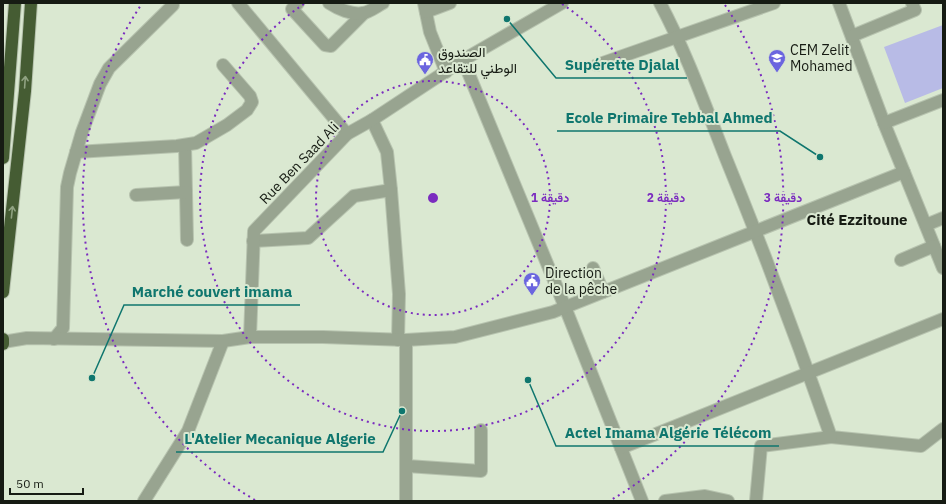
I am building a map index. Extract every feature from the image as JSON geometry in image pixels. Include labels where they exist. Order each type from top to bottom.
[{"type":"highway","points":[[3,158],[15,3]]},
{"type":"highway","points":[[3,292],[25,91],[31,3]]},
{"type":"street","points":[[238,3],[346,134]]},
{"type":"street","points":[[298,3],[292,9],[328,47],[331,46],[364,13],[384,3]]},
{"type":"street","points":[[329,3],[336,8],[364,13]]},
{"type":"street","points":[[446,72],[430,32],[425,8],[450,3]]},
{"type":"street","name":"Rue Ben Saad Ali","points":[[250,337],[254,231],[346,134],[372,120],[463,60],[562,3]]},
{"type":"street","points":[[660,3],[677,36],[755,231],[831,437]]},
{"type":"street","points":[[597,65],[774,3]]},
{"type":"street","points":[[839,3],[884,123],[943,268]]},
{"type":"street","points":[[852,36],[915,10],[912,3]]},
{"type":"street","points":[[54,339],[63,328],[67,187],[76,152],[100,84],[109,68],[173,5]]},
{"type":"street","points":[[463,60],[565,307],[642,501]]},
{"type":"street","points":[[76,152],[185,145],[196,143],[227,125],[247,110],[252,102],[250,96],[223,64]]},
{"type":"street","points":[[884,123],[943,100]]},
{"type":"street","points":[[372,120],[386,152],[391,190],[402,340],[407,466],[406,501]]},
{"type":"street","points":[[185,145],[187,240]]},
{"type":"street","points":[[3,342],[27,338],[223,341],[250,337],[323,337],[402,340],[455,337],[553,312],[904,172]]},
{"type":"street","points":[[253,241],[308,238],[354,196],[391,190]]},
{"type":"street","points":[[136,195],[186,192]]},
{"type":"street","points":[[926,225],[943,218]]},
{"type":"street","points":[[901,260],[934,246]]},
{"type":"street","points":[[593,268],[603,292]]},
{"type":"street","points":[[621,448],[943,318]]},
{"type":"street","points":[[144,501],[188,431],[223,341]]},
{"type":"street","points":[[756,501],[761,446],[831,437],[921,446],[943,429]]},
{"type":"street","points":[[407,466],[481,471],[481,430]]},
{"type":"street","points":[[665,501],[705,496],[721,500]]},
{"type":"shaded area","points":[[943,25],[943,88],[905,103],[884,47]]},
{"type":"place","name":"Supérette Djalal","points":[[507,19]]},
{"type":"place","name":"CEM Zelit Mohamed","points":[[777,73]]},
{"type":"place","name":"الصندوق الوطني للتقاعد","points":[[425,75]]},
{"type":"place","name":"Ecole Primaire Tebbal Ahmed","points":[[820,157]]},
{"type":"place","name":"Direction de la pêche","points":[[532,296]]},
{"type":"place","name":"Marché couvert imama","points":[[92,378]]},
{"type":"place","name":"Actel Imama Algérie Télécom","points":[[528,380]]},
{"type":"place","name":"L'Atelier Mecanique Algerie","points":[[402,411]]},
{"type":"district","name":"Cité Ezzitoune","points":[[857,219]]}]
